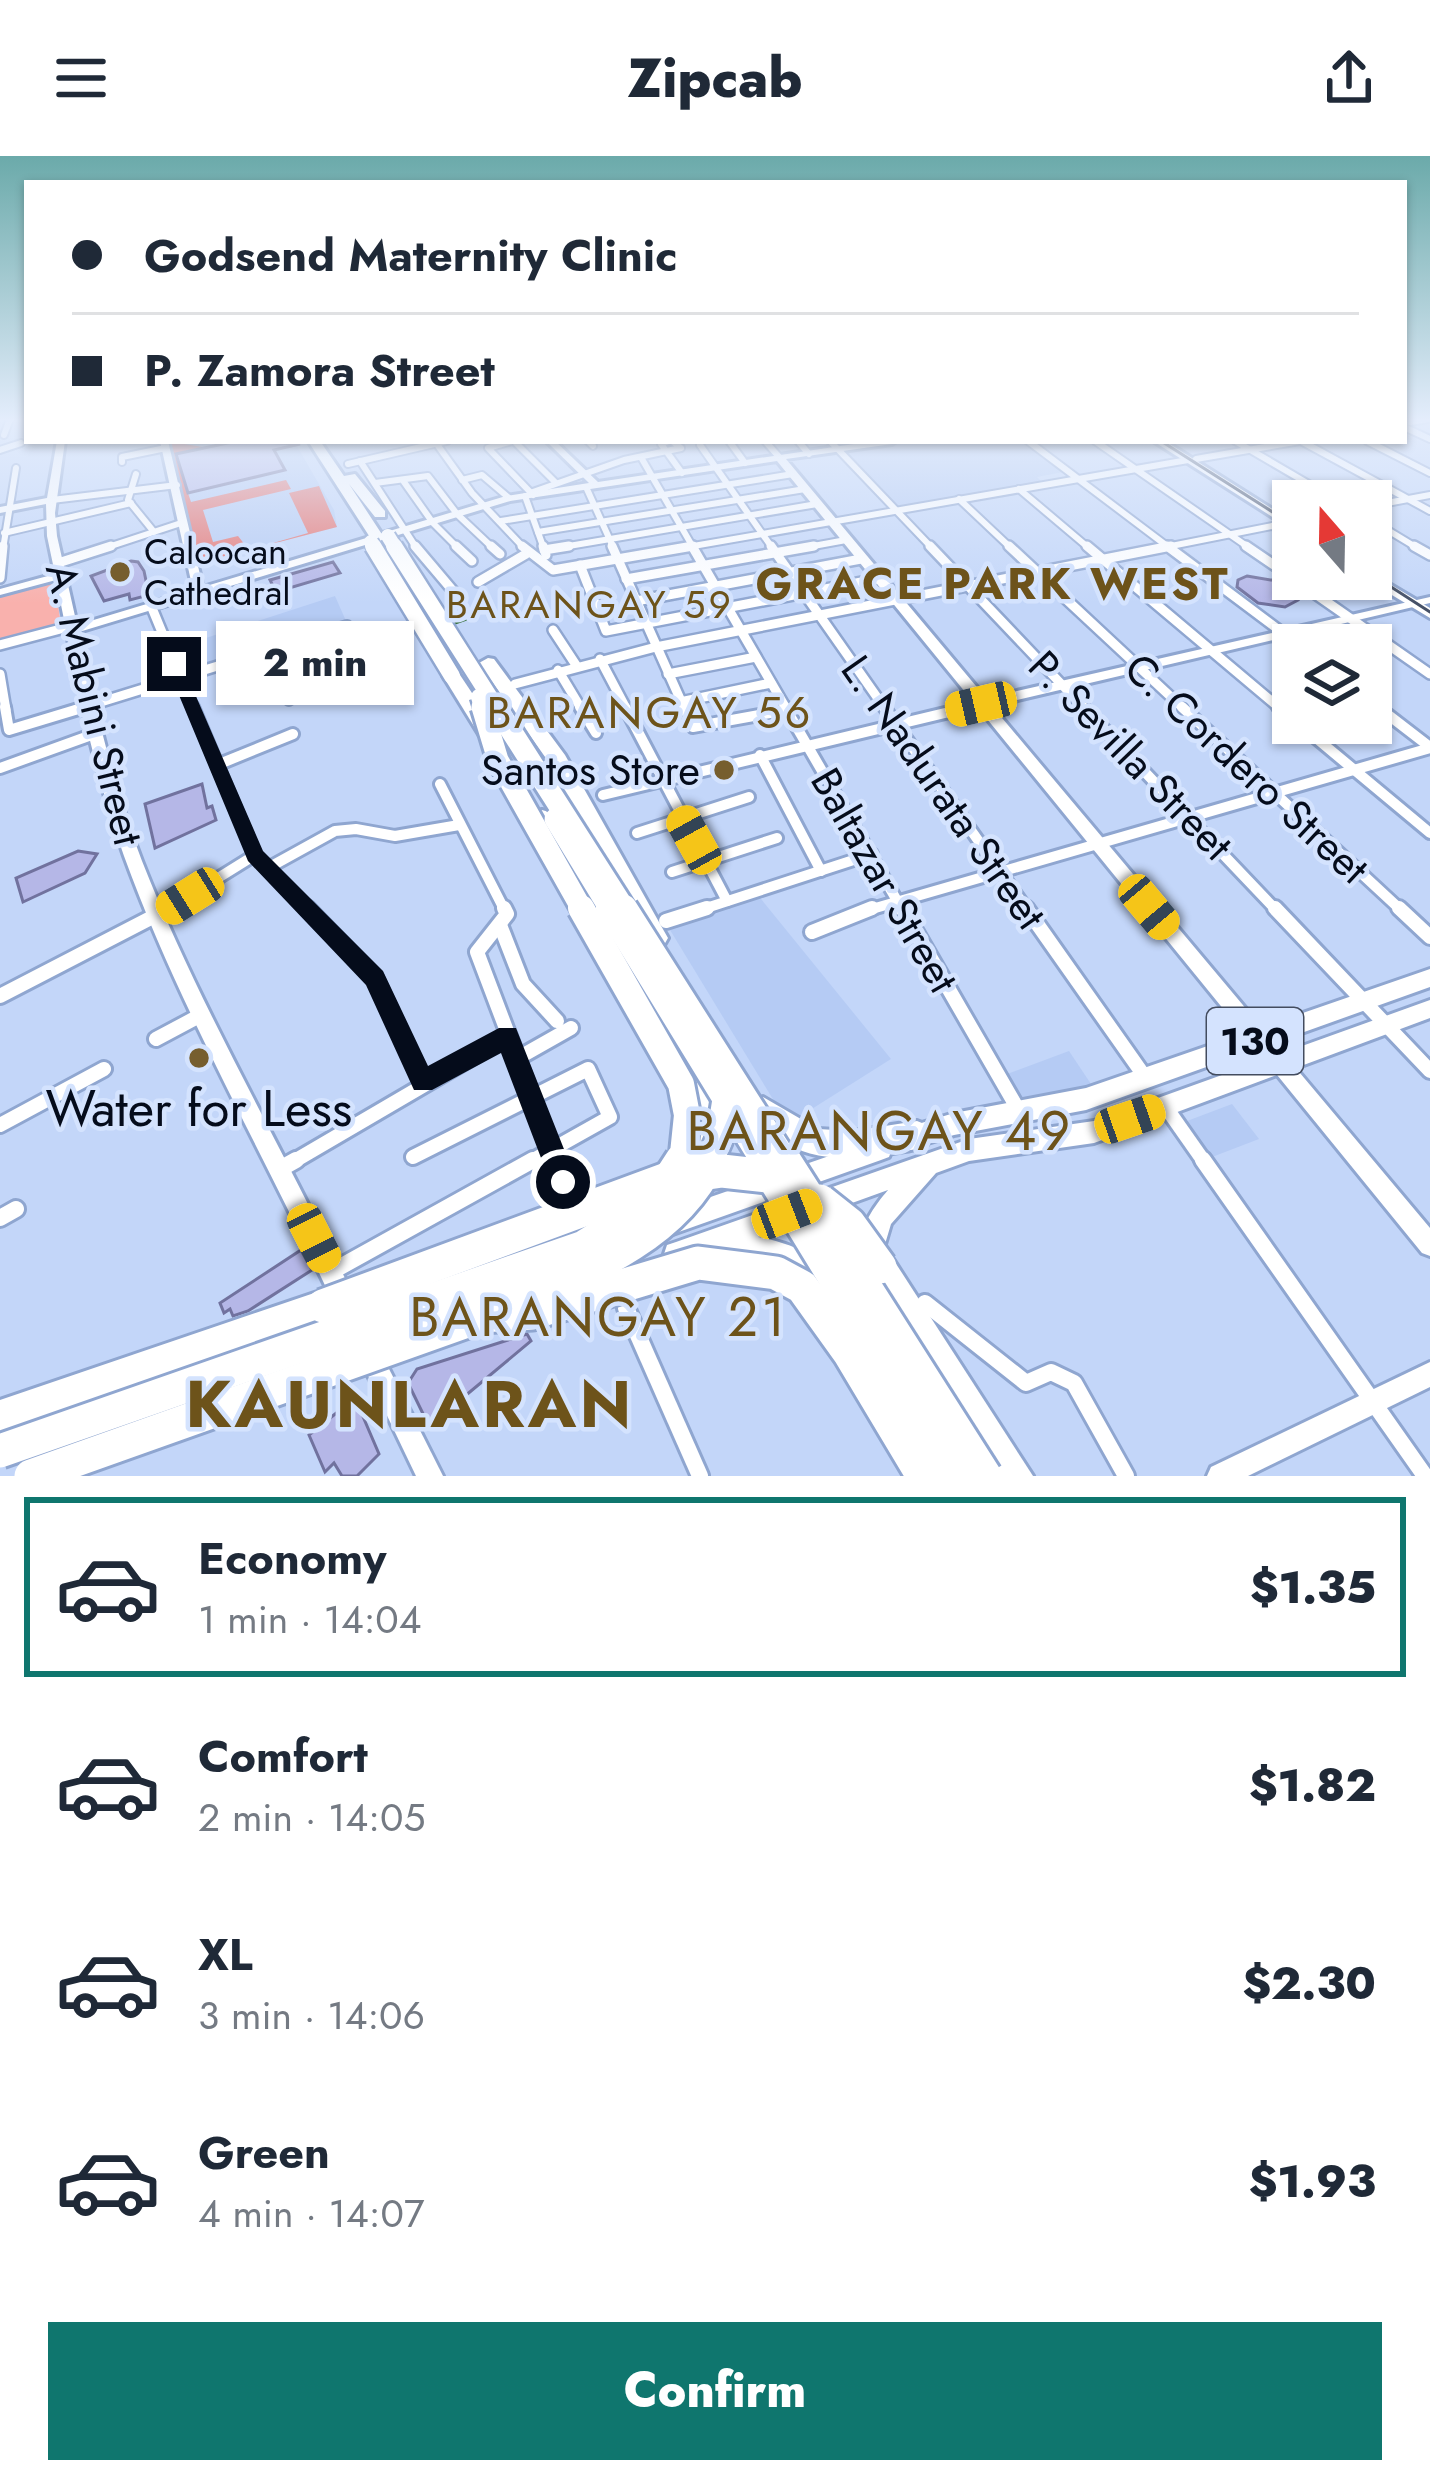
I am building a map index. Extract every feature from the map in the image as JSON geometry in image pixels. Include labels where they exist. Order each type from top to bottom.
[{"type":"highway","points":[[352,481],[452,676],[780,1202]]},
{"type":"highway","points":[[31,1476],[482,1316],[638,1241],[680,1209],[718,1148],[727,1087],[713,1020],[582,812],[355,481]]},
{"type":"highway","points":[[355,481],[493,684],[985,1476]]},
{"type":"highway","points":[[493,684],[558,760],[666,956],[813,1190]]},
{"type":"highway","points":[[0,1447],[584,1247],[628,1224],[674,1181],[691,1133],[670,1060],[498,760],[493,684]]},
{"type":"highway","points":[[493,684],[956,1476]]},
{"type":"highway","points":[[637,970],[666,956]]},
{"type":"highway","points":[[590,1247],[638,1226],[688,1184],[703,1155],[708,1121],[702,1075]]},
{"type":"highway","points":[[763,1111],[790,1135],[810,1144],[917,1135]]},
{"type":"highway","points":[[0,1417],[323,1306],[636,1190],[700,1170],[735,1169],[795,1186],[849,1225],[1015,1476]]},
{"type":"highway","points":[[482,1316],[532,1313],[698,1263],[776,1273],[802,1287],[850,1354],[923,1476]]},
{"type":"main road","points":[[1224,481],[1272,511]]},
{"type":"main road","points":[[1392,585],[1425,605]]},
{"type":"main road","name":"130","points":[[813,1190],[860,1158],[917,1135],[959,1121],[1059,1107],[1430,978]]},
{"type":"main road","name":"130","points":[[41,1476],[671,1255],[813,1190],[872,1183],[969,1150],[1094,1132],[1430,1009]]},
{"type":"main road","points":[[860,1158],[872,1183]]},
{"type":"main road","points":[[885,1298],[871,1257],[875,1227],[932,1161]]},
{"type":"main road","points":[[813,1190],[996,1476]]},
{"type":"main road","points":[[780,1202],[944,1476]]},
{"type":"main road","name":"130","points":[[0,1447],[590,1247],[780,1202]]},
{"type":"main road","points":[[671,1255],[759,1246],[789,1255],[836,1295]]},
{"type":"street","name":"A. Mabini Street","points":[[55,481],[50,522],[59,570],[123,829],[157,916],[430,1476]]},
{"type":"street","points":[[134,481],[131,503],[154,532]]},
{"type":"street","points":[[175,481],[199,594]]},
{"type":"street","points":[[371,481],[459,598]]},
{"type":"street","points":[[375,483],[385,481]]},
{"type":"street","points":[[401,481],[433,523],[472,560]]},
{"type":"street","points":[[404,482],[416,481]]},
{"type":"street","points":[[431,481],[457,514],[500,554]]},
{"type":"street","points":[[463,481],[526,554],[550,565],[580,565],[1069,481]]},
{"type":"street","points":[[488,481],[509,498]]},
{"type":"street","points":[[516,481],[529,495],[550,565]]},
{"type":"street","points":[[529,495],[563,481]]},
{"type":"street","points":[[588,481],[617,559],[696,729],[787,710]]},
{"type":"street","points":[[0,645],[152,608],[486,503],[628,481]]},
{"type":"street","name":"Baltazar Street","points":[[655,481],[1020,1114]]},
{"type":"street","name":"L. Nadurata Street","points":[[724,481],[1147,1080]]},
{"type":"street","points":[[501,521],[753,481]]},
{"type":"street","points":[[798,481],[1430,1245]]},
{"type":"street","name":"P. Sevilla Street","points":[[868,481],[1430,1071]]},
{"type":"street","points":[[1081,481],[1272,625]]},
{"type":"street","points":[[1152,481],[1272,564]]},
{"type":"street","points":[[1374,481],[1430,511]]},
{"type":"street","points":[[0,578],[2,508],[176,485]]},
{"type":"street","points":[[538,532],[805,489]]},
{"type":"street","points":[[1019,489],[1272,702]]},
{"type":"street","points":[[1392,502],[1430,495]]},
{"type":"street","name":"C. Cordero Street","points":[[959,500],[1430,937]]},
{"type":"street","points":[[3,532],[131,503]]},
{"type":"street","points":[[544,550],[817,504]]},
{"type":"street","points":[[0,592],[182,523]]},
{"type":"street","points":[[493,684],[740,630],[1272,526]]},
{"type":"street","points":[[1392,532],[1430,555]]},
{"type":"street","points":[[626,579],[846,540]]},
{"type":"street","points":[[478,582],[526,554]]},
{"type":"street","points":[[636,601],[861,559]]},
{"type":"street","points":[[580,565],[605,630],[877,579]]},
{"type":"street","points":[[1324,600],[1430,674]]},
{"type":"street","points":[[1326,624],[1425,605]]},
{"type":"street","points":[[152,608],[255,855],[375,978],[423,1082]]},
{"type":"street","points":[[0,674],[8,730],[347,626]]},
{"type":"street","points":[[553,630],[576,665]]},
{"type":"street","points":[[603,795],[1272,637]]},
{"type":"street","points":[[271,649],[290,700]]},
{"type":"street","points":[[668,674],[756,657]]},
{"type":"street","points":[[600,659],[728,901]]},
{"type":"street","points":[[558,670],[596,733]]},
{"type":"street","points":[[680,702],[771,683]]},
{"type":"street","points":[[1392,717],[1430,747]]},
{"type":"street","points":[[0,768],[97,733]]},
{"type":"street","points":[[218,765],[293,734]]},
{"type":"street","points":[[1323,744],[1430,833]]},
{"type":"street","points":[[812,932],[897,898],[1430,747]]},
{"type":"street","points":[[760,755],[821,871]]},
{"type":"street","points":[[440,784],[500,900],[524,984],[564,1025],[518,1058]]},
{"type":"street","points":[[637,832],[749,797]]},
{"type":"street","points":[[268,868],[335,831],[356,829],[395,836],[459,825]]},
{"type":"street","points":[[672,872],[778,838]]},
{"type":"street","points":[[666,921],[872,854]]},
{"type":"street","points":[[0,996],[157,916],[255,855]]},
{"type":"street","points":[[503,923],[482,941],[477,952],[590,1247]]},
{"type":"street","points":[[156,1039],[204,1013]]},
{"type":"street","points":[[280,1169],[508,1036]]},
{"type":"street","points":[[0,1125],[104,1069]]},
{"type":"street","points":[[331,1272],[610,1117],[588,1069],[413,1156]]},
{"type":"street","points":[[1165,1106],[1425,1476]]},
{"type":"street","points":[[0,1218],[16,1209]]},
{"type":"street","points":[[925,1304],[1026,1383],[1051,1372],[1074,1383],[1126,1476]]},
{"type":"street","points":[[626,1308],[700,1476]]},
{"type":"street","points":[[1220,1476],[1430,1374]]},
{"type":"shaded area","points":[[176,481],[317,481],[334,510],[337,527],[198,563]]},
{"type":"shaded area","points":[[176,481],[184,481],[191,502],[286,481],[291,489],[203,510],[213,542],[238,536],[249,550],[198,563]]},
{"type":"shaded area","points":[[872,481],[1043,483],[896,506]]},
{"type":"shaded area","points":[[319,486],[337,527],[256,548],[308,533],[289,493]]},
{"type":"shaded area","points":[[54,579],[61,625],[0,640],[0,593]]},
{"type":"shaded area","points":[[335,596],[346,621],[337,628],[182,673],[172,649]]},
{"type":"shaded area","points":[[757,894],[891,1059],[788,1124],[667,925]]},
{"type":"shaded area","points":[[1069,1051],[1091,1084],[1035,1104],[1023,1101],[1007,1074]]},
{"type":"shaded area","points":[[1232,1104],[1259,1139],[1212,1157],[1187,1121]]},
{"type":"building","points":[[184,481],[240,481],[188,493]]},
{"type":"building","points":[[131,561],[144,571],[149,595],[130,600],[129,594],[104,601],[91,576]]},
{"type":"building","points":[[333,562],[340,573],[276,592],[270,580]]},
{"type":"building","points":[[1247,576],[1272,580],[1272,600],[1298,600],[1285,607],[1258,603],[1237,587],[1238,580]]},
{"type":"building","points":[[202,784],[207,808],[212,806],[216,820],[155,848],[145,804]]},
{"type":"building","points":[[78,851],[97,854],[85,873],[23,902],[16,878]]},
{"type":"building","points":[[301,1250],[312,1270],[248,1311],[233,1316],[230,1309],[224,1313],[220,1303]]},
{"type":"building","points":[[527,1334],[531,1341],[429,1426],[408,1383],[417,1369]]},
{"type":"building","points":[[355,1398],[379,1454],[357,1476],[342,1476],[334,1463],[325,1472],[309,1435]]},
{"type":"waterway","points":[[455,623],[475,616]]},
{"type":"tram line","points":[[1223,481],[1272,512]]},
{"type":"tram line","points":[[1392,588],[1430,612]]},
{"type":"place","name":"Caloocan Cathedral","points":[[120,572]]},
{"type":"place","name":"Santos Store","points":[[724,770]]},
{"type":"place","name":"Water for Less","points":[[199,1058]]},
{"type":"district","name":"GRACE PARK WEST","points":[[993,583]]},
{"type":"district","name":"BARANGAY 59","points":[[590,604]]},
{"type":"district","name":"BARANGAY 56","points":[[650,712]]},
{"type":"district","name":"BARANGAY 49","points":[[880,1131]]},
{"type":"district","name":"BARANGAY 21","points":[[599,1317]]},
{"type":"district","name":"KAUNLARAN","points":[[410,1404]]},
{"type":"route","points":[[174,664],[255,855],[375,978],[423,1082],[508,1036],[563,1182]]}]
